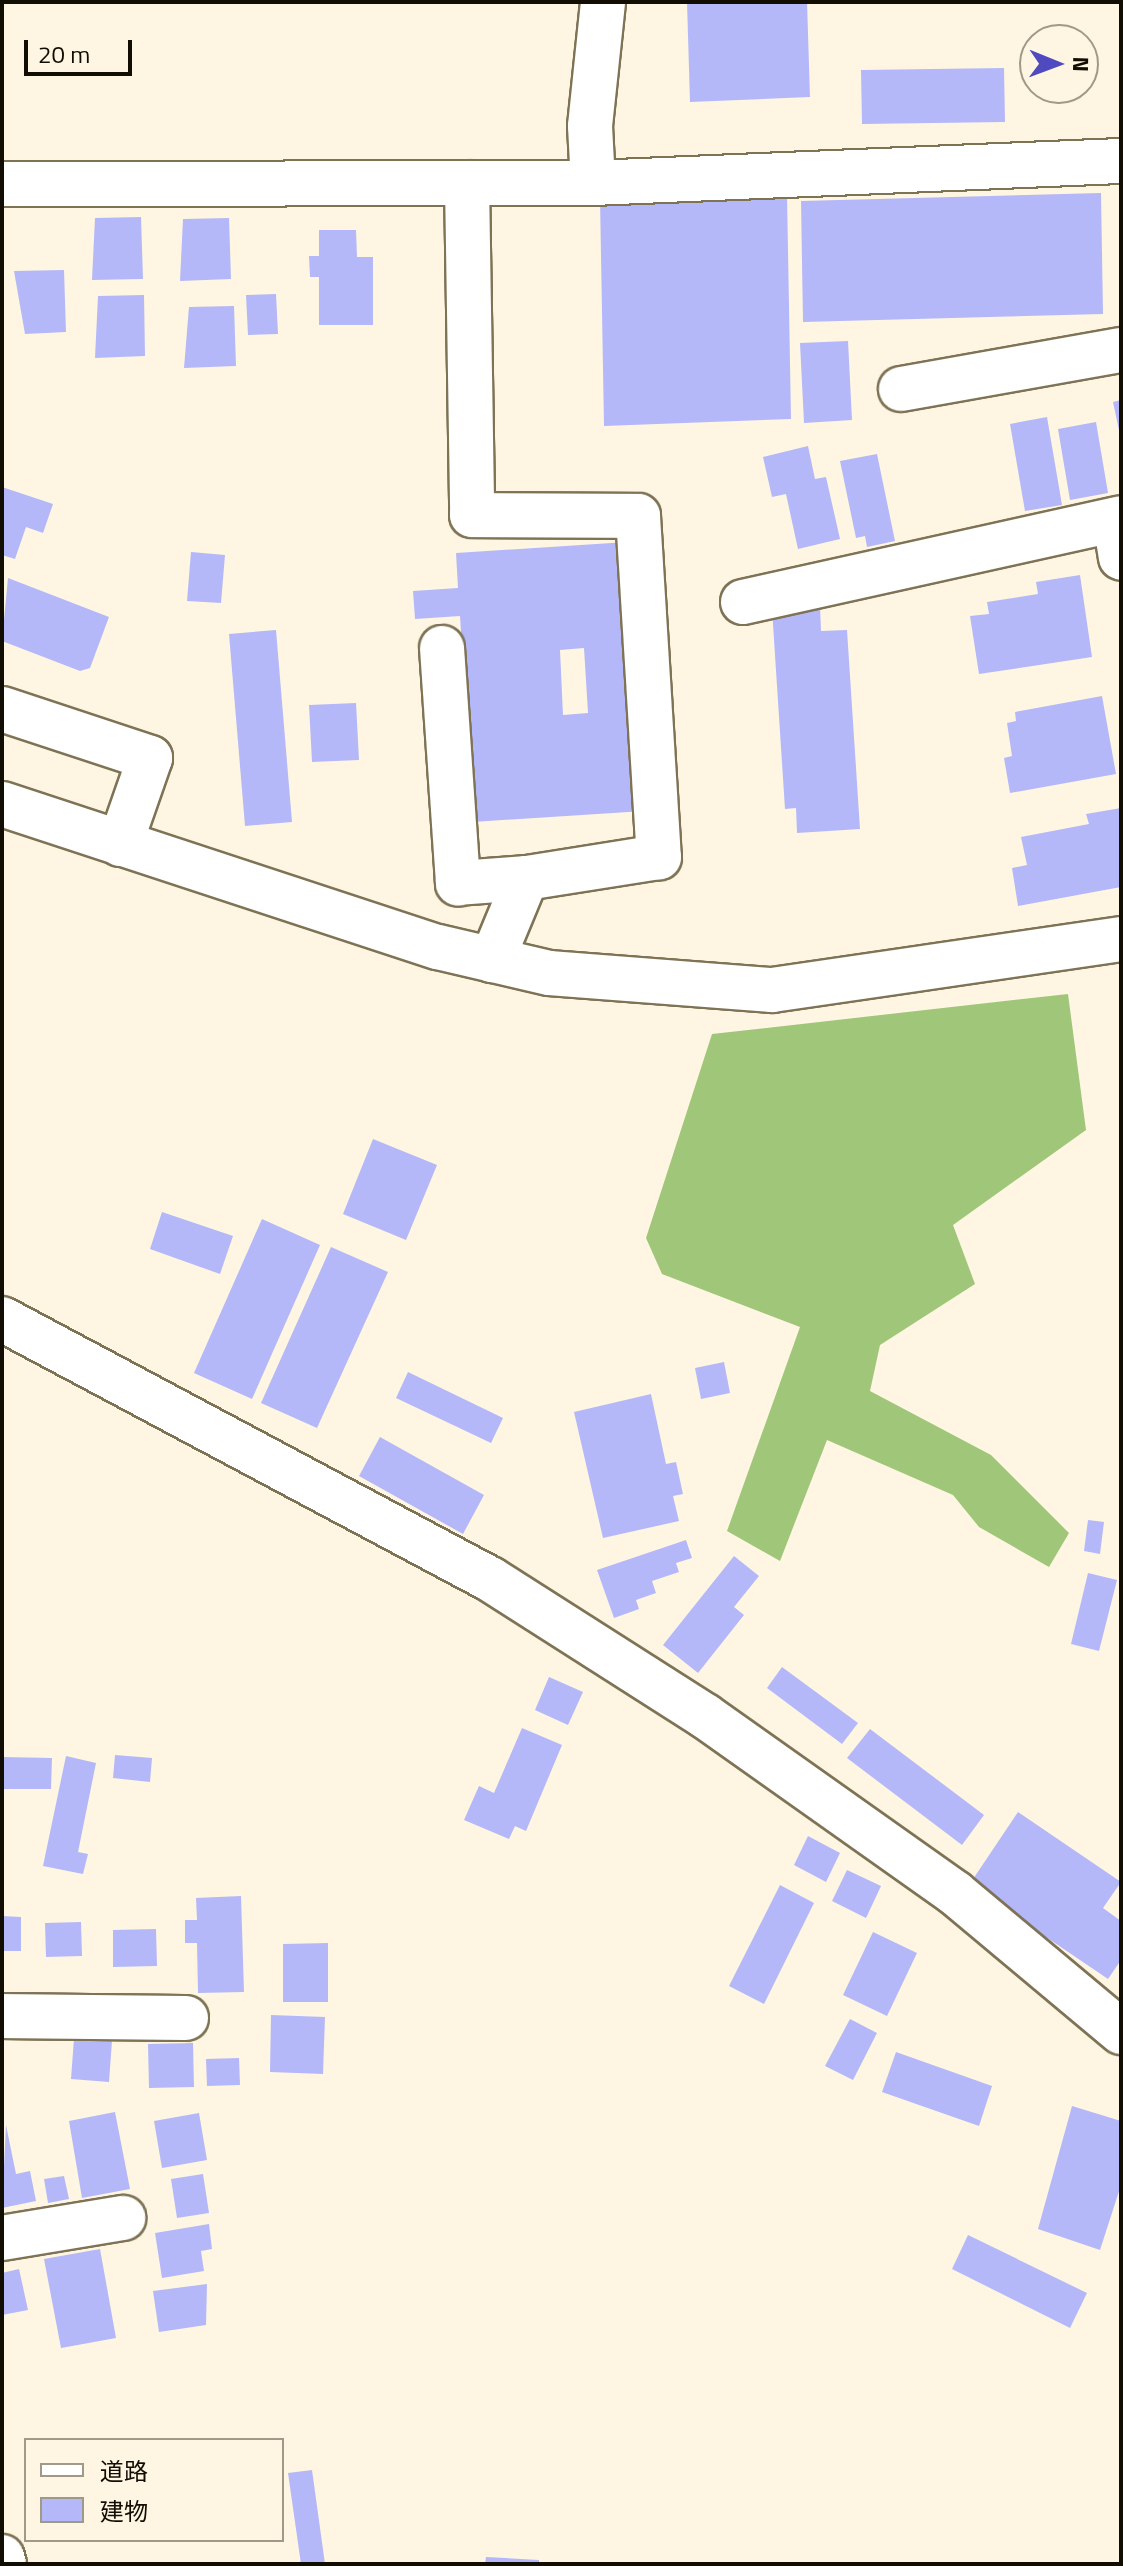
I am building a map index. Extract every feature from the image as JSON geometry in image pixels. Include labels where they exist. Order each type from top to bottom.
[{"type":"street","points":[[593,183],[590,126],[603,2]]},
{"type":"street","points":[[2,184],[593,183],[1121,161]]},
{"type":"street","points":[[442,648],[458,883],[526,878],[659,857],[638,516],[472,515],[467,183]]},
{"type":"street","points":[[901,389],[1121,350]]},
{"type":"street","points":[[743,602],[1119,532]]},
{"type":"street","points":[[2,709],[150,758],[120,844]]},
{"type":"street","points":[[2,804],[492,960],[662,987],[772,990],[1121,939]]},
{"type":"street","points":[[492,960],[526,878]]},
{"type":"street","points":[[2,1319],[504,1588],[705,1716],[955,1893],[1121,2032]]},
{"type":"street","points":[[2,2016],[186,2018]]},
{"type":"street","points":[[2,2238],[123,2218]]},
{"type":"street","points":[[2,2557],[4,2564]]},
{"type":"green space","points":[[1068,994],[1086,1130],[953,1225],[975,1284],[880,1345],[870,1391],[991,1455],[1069,1533],[1049,1567],[979,1527],[953,1495],[827,1440],[780,1561],[727,1531],[800,1327],[662,1274],[646,1238],[712,1034]]},
{"type":"building","points":[[687,2],[807,2],[810,97],[690,102]]},
{"type":"building","points":[[1004,68],[1005,122],[862,124],[861,70]]},
{"type":"building","points":[[1101,193],[1103,314],[803,322],[801,201]]},
{"type":"building","points":[[787,194],[791,419],[604,426],[600,198]]},
{"type":"building","points":[[141,217],[143,279],[92,280],[95,218]]},
{"type":"building","points":[[229,218],[231,279],[180,281],[183,219]]},
{"type":"building","points":[[319,230],[356,230],[357,257],[373,257],[373,325],[319,325],[319,277],[310,277],[309,256],[319,256]]},
{"type":"building","points":[[64,270],[66,332],[25,334],[14,271]]},
{"type":"building","points":[[276,294],[278,334],[248,335],[246,295]]},
{"type":"building","points":[[144,295],[145,356],[95,358],[98,296]]},
{"type":"building","points":[[234,306],[236,366],[184,368],[189,307]]},
{"type":"building","points":[[848,341],[852,420],[804,423],[800,343]]},
{"type":"building","points":[[1121,400],[1121,435],[1120,435],[1113,402]]},
{"type":"building","points":[[1047,417],[1062,505],[1025,511],[1010,424]]},
{"type":"building","points":[[1096,422],[1108,493],[1070,500],[1058,429]]},
{"type":"building","points":[[808,446],[815,479],[826,477],[840,539],[798,549],[786,494],[772,497],[763,457]]},
{"type":"building","points":[[877,454],[895,541],[867,547],[865,536],[856,538],[840,461]]},
{"type":"building","points":[[2,487],[53,504],[43,533],[26,527],[15,559],[2,555]]},
{"type":"building","points":[[627,542],[644,811],[473,822],[460,616],[415,619],[413,591],[458,588],[456,553]],"holes":[[[584,648],[588,713],[563,715],[560,650]]]},
{"type":"building","points":[[191,552],[225,555],[221,603],[187,601]]},
{"type":"building","points":[[1080,575],[1092,657],[979,674],[970,616],[989,614],[987,602],[1038,594],[1036,582]]},
{"type":"building","points":[[8,578],[109,617],[90,668],[80,671],[2,641]]},
{"type":"building","points":[[820,606],[821,631],[847,630],[860,829],[797,833],[796,808],[785,809],[772,609]]},
{"type":"building","points":[[276,630],[292,822],[245,826],[229,634]]},
{"type":"building","points":[[1102,696],[1116,774],[1010,793],[1004,758],[1012,756],[1007,723],[1016,721],[1015,712]]},
{"type":"building","points":[[356,703],[359,760],[312,762],[309,705]]},
{"type":"building","points":[[1121,808],[1121,887],[1018,906],[1012,868],[1027,865],[1021,837],[1089,824],[1086,814]]},
{"type":"building","points":[[373,1139],[437,1165],[406,1240],[343,1214]]},
{"type":"building","points":[[162,1212],[233,1236],[220,1274],[150,1249]]},
{"type":"building","points":[[262,1219],[320,1245],[252,1399],[194,1373]]},
{"type":"building","points":[[331,1247],[388,1272],[317,1428],[261,1403]]},
{"type":"building","points":[[724,1362],[730,1393],[701,1399],[695,1368]]},
{"type":"building","points":[[408,1372],[503,1418],[491,1443],[396,1398]]},
{"type":"building","points":[[651,1394],[666,1464],[676,1462],[683,1494],[673,1496],[679,1521],[603,1538],[574,1412]]},
{"type":"building","points":[[380,1437],[484,1495],[463,1534],[359,1476]]},
{"type":"building","points":[[1088,1520],[1104,1522],[1100,1554],[1084,1551]]},
{"type":"building","points":[[686,1540],[692,1558],[676,1563],[679,1572],[652,1581],[656,1593],[636,1600],[639,1609],[614,1618],[597,1570]]},
{"type":"building","points":[[734,1556],[759,1576],[734,1607],[744,1615],[698,1673],[663,1645]]},
{"type":"building","points":[[1088,1573],[1117,1580],[1099,1651],[1071,1644]]},
{"type":"building","points":[[782,1667],[858,1723],[842,1744],[767,1688]]},
{"type":"building","points":[[549,1677],[583,1692],[568,1725],[535,1710]]},
{"type":"building","points":[[522,1728],[562,1745],[526,1831],[515,1826],[509,1839],[464,1820],[479,1786],[494,1793]]},
{"type":"building","points":[[870,1729],[984,1815],[962,1845],[847,1758]]},
{"type":"building","points":[[115,1755],[152,1758],[150,1782],[113,1778]]},
{"type":"building","points":[[66,1756],[96,1763],[78,1852],[88,1854],[83,1874],[43,1866]]},
{"type":"building","points":[[2,1757],[52,1758],[51,1789],[2,1789]]},
{"type":"building","points":[[1018,1812],[1121,1882],[1103,1908],[1121,1921],[1121,1960],[1108,1979],[969,1885]]},
{"type":"building","points":[[808,1836],[840,1853],[826,1882],[794,1865]]},
{"type":"building","points":[[847,1870],[881,1886],[866,1918],[832,1901]]},
{"type":"building","points":[[780,1885],[814,1903],[764,2004],[729,1986]]},
{"type":"building","points":[[241,1896],[244,1992],[198,1993],[197,1943],[185,1943],[185,1920],[197,1920],[196,1898]]},
{"type":"building","points":[[2,1916],[21,1917],[21,1951],[2,1951]]},
{"type":"building","points":[[81,1922],[82,1956],[46,1957],[45,1923]]},
{"type":"building","points":[[156,1929],[157,1966],[113,1967],[113,1930]]},
{"type":"building","points":[[873,1932],[917,1953],[887,2016],[843,1995]]},
{"type":"building","points":[[328,1943],[328,2002],[283,2002],[283,1944]]},
{"type":"building","points":[[271,2015],[325,2017],[323,2074],[270,2072]]},
{"type":"building","points":[[850,2019],[877,2033],[853,2080],[825,2066]]},
{"type":"building","points":[[75,2025],[113,2027],[109,2082],[71,2079]]},
{"type":"building","points":[[193,2043],[194,2087],[149,2088],[148,2044]]},
{"type":"building","points":[[896,2052],[992,2086],[979,2126],[882,2092]]},
{"type":"building","points":[[239,2058],[240,2085],[207,2086],[206,2059]]},
{"type":"building","points":[[1072,2106],[1121,2121],[1121,2185],[1100,2250],[1038,2229]]},
{"type":"building","points":[[115,2112],[130,2189],[82,2198],[69,2121]]},
{"type":"building","points":[[199,2113],[207,2160],[162,2168],[154,2121]]},
{"type":"building","points":[[6,2125],[16,2174],[30,2171],[36,2201],[2,2208]]},
{"type":"building","points":[[203,2174],[209,2213],[177,2218],[171,2179]]},
{"type":"building","points":[[64,2176],[69,2199],[48,2203],[44,2179]]},
{"type":"building","points":[[209,2224],[212,2249],[201,2251],[204,2271],[162,2278],[155,2233]]},
{"type":"building","points":[[968,2235],[1087,2293],[1070,2328],[952,2269]]},
{"type":"building","points":[[100,2249],[116,2338],[61,2348],[44,2259]]},
{"type":"building","points":[[19,2269],[28,2310],[2,2315],[2,2273]]},
{"type":"building","points":[[207,2284],[206,2325],[159,2332],[153,2291]]},
{"type":"building","points":[[312,2470],[325,2564],[301,2564],[288,2473]]},
{"type":"building","points":[[486,2557],[539,2560],[539,2564],[485,2564]]}]
